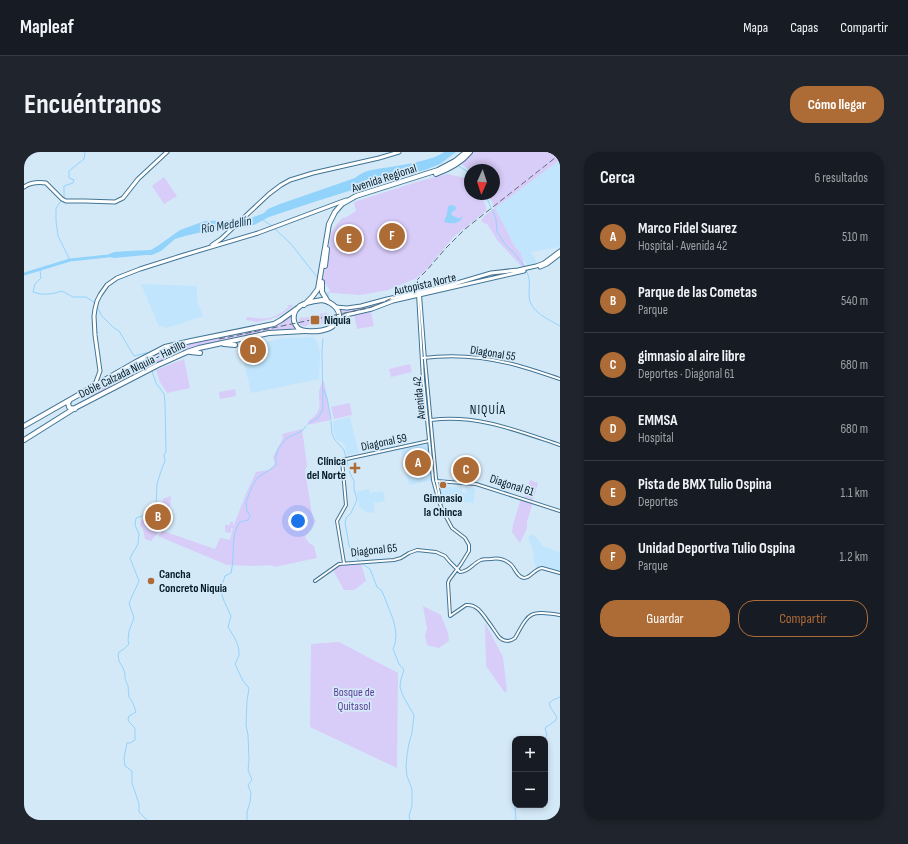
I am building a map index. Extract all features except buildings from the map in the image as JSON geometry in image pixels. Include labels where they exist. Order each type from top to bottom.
[{"type":"highway","name":"Avenida Regional","points":[[328,302],[322,292],[322,285],[331,226],[340,210],[348,203],[358,199],[453,167],[466,152]]},
{"type":"highway","name":"Avenida Regional","points":[[302,306],[318,289],[330,220],[338,208],[350,199],[438,170],[457,162],[470,152]]},
{"type":"highway","points":[[319,300],[328,302],[335,306],[339,312],[338,320],[333,326],[316,331],[305,331],[299,329],[294,324],[295,313],[302,306],[319,300]]},
{"type":"highway","name":"Doble Calzada Niquia - Hatillo","points":[[24,426],[165,347],[274,324],[302,306]]},
{"type":"highway","name":"Doble Calzada Niquia - Hatillo","points":[[24,440],[75,408],[155,366],[187,352],[199,348],[261,335],[279,332],[305,331]]},
{"type":"highway","points":[[249,342],[261,335]]},
{"type":"highway","points":[[221,343],[235,346]]},
{"type":"highway","points":[[187,352],[200,353]]},
{"type":"highway","points":[[71,399],[68,403],[69,407],[72,409],[75,408]]},
{"type":"main road","points":[[24,187],[36,182],[46,183],[66,201],[114,202],[123,198],[138,179],[167,152]]},
{"type":"main road","points":[[208,248],[221,239],[280,185],[290,180],[313,173],[399,152]]},
{"type":"main road","points":[[61,405],[96,382],[100,371],[95,335],[94,309],[96,301],[107,285],[117,278],[125,275],[278,226],[350,199]]},
{"type":"main road","points":[[528,269],[543,264],[560,251]]},
{"type":"main road","points":[[528,269],[545,265],[560,254]]},
{"type":"main road","name":"Autopista Norte","points":[[338,320],[346,315],[362,312],[392,301],[528,269]]},
{"type":"main road","name":"Autopista Norte","points":[[335,306],[347,308],[361,306],[387,299],[419,294]]},
{"type":"main road","points":[[361,306],[363,308],[362,312]]},
{"type":"street","name":"Avenida 42","points":[[419,294],[423,358],[435,481]]},
{"type":"street","name":"Diagonal 55","points":[[423,358],[470,357],[494,360],[516,365],[560,379]]},
{"type":"street","points":[[429,420],[459,419],[491,423],[517,430],[560,445]]},
{"type":"street","name":"Avenida 42","points":[[429,420],[435,481],[440,503],[450,525],[465,538],[469,545],[469,551],[457,569]]},
{"type":"street","name":"Diagonal 59","points":[[344,562],[337,521],[346,504],[345,459],[430,441]]},
{"type":"street","name":"Diagonal 61","points":[[435,481],[476,484],[560,510]]},
{"type":"street","name":"Diagonal 65","points":[[315,581],[334,566],[344,562],[394,560],[414,551],[436,552],[445,556],[457,569]]},
{"type":"street","points":[[560,573],[540,568],[528,577],[523,578],[519,576],[510,563],[504,560],[485,559],[481,560],[466,571],[460,572],[457,569],[448,583],[450,616],[466,605],[474,606],[504,641],[509,641],[515,638],[525,620],[530,615],[547,613],[560,615]]},
{"type":"shaded area","points":[[560,160],[560,247],[531,252],[537,262],[528,266],[521,253],[515,247],[495,208]]},
{"type":"shaded area","points":[[141,284],[197,286],[197,301],[203,316],[165,328],[164,326],[159,327]]},
{"type":"shaded area","points":[[313,337],[318,343],[320,354],[319,379],[251,392],[240,347],[284,338]]},
{"type":"shaded area","points":[[350,417],[359,453],[347,455],[343,443],[336,439],[333,426],[334,421]]},
{"type":"shaded area","points":[[429,441],[433,480],[409,485],[401,447]]},
{"type":"shaded area","points":[[438,486],[462,487],[462,492],[466,493],[466,487],[475,488],[474,503],[441,500]]},
{"type":"shaded area","points":[[369,489],[370,493],[383,491],[385,501],[374,503],[375,513],[367,512],[360,508],[356,492]]},
{"type":"shaded area","points":[[533,534],[543,546],[560,552],[560,573],[542,568],[537,569],[528,538]]},
{"type":"green space","points":[[473,152],[560,152],[560,160],[495,208],[491,200],[500,200],[500,164],[464,164],[464,166],[461,164]]},
{"type":"green space","points":[[447,174],[464,178],[464,200],[483,200],[486,211],[452,238],[427,269],[417,278],[388,290],[360,295],[329,293],[330,290],[323,281],[331,234],[336,225],[344,217],[345,218],[356,211],[354,202]]},
{"type":"green space","points":[[164,177],[177,196],[164,204],[152,186]]},
{"type":"green space","points":[[495,208],[515,247],[522,253],[521,255],[524,261],[523,262],[526,267],[523,268],[497,240],[488,225],[481,221],[485,215]]},
{"type":"green space","points":[[414,295],[341,317],[340,316],[340,309],[351,309]]},
{"type":"green space","points":[[287,305],[293,306],[283,314],[272,319],[257,322],[246,320],[247,317],[264,318],[276,316],[289,307]]},
{"type":"green space","points":[[325,312],[327,313],[328,318],[325,322],[318,325],[317,323],[307,326],[300,325],[299,319]]},
{"type":"green space","points":[[371,312],[374,326],[357,329],[354,315]]},
{"type":"green space","points":[[293,313],[292,320],[297,330],[284,330],[184,351],[167,358],[91,398],[91,389],[138,362],[167,349],[268,327],[287,318]]},
{"type":"green space","points":[[184,359],[190,388],[167,393],[160,382],[156,370]]},
{"type":"green space","points":[[410,364],[412,372],[391,377],[389,369]]},
{"type":"green space","points":[[324,381],[331,420],[307,425],[316,415],[320,405],[319,391],[322,382]]},
{"type":"green space","points":[[235,389],[236,396],[220,399],[219,392]]},
{"type":"green space","points":[[350,403],[352,415],[334,419],[331,407]]},
{"type":"green space","points":[[302,429],[307,465],[305,470],[312,515],[316,521],[305,537],[309,543],[314,546],[317,558],[274,567],[272,565],[227,565],[158,536],[163,531],[215,549],[220,538],[230,540],[233,528],[231,528],[231,533],[225,532],[225,525],[230,525],[230,522],[233,522],[233,527],[256,472],[269,470],[275,464],[273,457],[283,438],[282,434]]},
{"type":"green space","points":[[463,462],[477,463],[476,482],[462,482]]},
{"type":"green space","points":[[530,480],[538,483],[533,500],[525,497]]},
{"type":"green space","points":[[171,496],[169,520],[151,541],[145,539],[143,529],[140,526],[141,520],[149,517],[159,510],[163,499]]},
{"type":"green space","points":[[521,498],[533,502],[527,522],[527,528],[520,543],[512,532]]},
{"type":"green space","points":[[361,563],[366,581],[354,590],[344,590],[333,570],[341,564]]},
{"type":"green space","points":[[423,606],[441,615],[448,633],[449,641],[439,648],[427,645],[425,635],[427,628]]},
{"type":"green space","points":[[485,623],[503,657],[507,690],[505,693],[486,666]]},
{"type":"green space","name":"Bosque de Quitasol","points":[[339,642],[398,673],[397,768],[310,727],[311,644]]},
{"type":"water","points":[[444,152],[456,152],[440,164],[425,170],[381,181],[314,202],[269,217],[254,225],[223,229],[219,228],[185,236],[175,239],[161,251],[152,255],[114,258],[105,256],[114,252],[151,250],[180,230],[205,221],[246,220],[264,213],[268,209],[280,204],[355,178],[364,172],[436,157]]},
{"type":"water","points":[[450,205],[455,206],[456,208],[451,213],[454,217],[460,218],[463,216],[457,222],[444,222],[448,207]]},
{"type":"waterway","points":[[63,198],[64,186],[73,183],[74,180],[69,178],[69,171],[84,159],[85,152]]},
{"type":"waterway","points":[[457,165],[464,169]]},
{"type":"waterway","points":[[488,200],[495,216],[497,232],[505,244],[525,267]]},
{"type":"waterway","points":[[61,201],[56,208],[58,236],[70,260]]},
{"type":"waterway","points":[[263,220],[272,226]]},
{"type":"waterway","points":[[274,228],[291,244],[317,277]]},
{"type":"waterway","name":"Río Medellín","points":[[24,274],[70,260],[108,256]]},
{"type":"waterway","points":[[40,270],[41,278],[35,284],[33,292],[48,294],[62,291],[73,297],[86,297],[95,303]]},
{"type":"waterway","points":[[526,270],[529,280],[530,302],[536,311],[560,326]]},
{"type":"waterway","points":[[97,306],[101,315],[119,331],[134,356],[150,352]]},
{"type":"waterway","points":[[309,423],[318,418],[323,409],[323,339]]},
{"type":"waterway","points":[[151,356],[152,363]]},
{"type":"waterway","points":[[147,820],[139,812],[139,804],[132,783],[132,771],[125,766],[124,758],[127,743],[135,740],[135,728],[128,720],[129,716],[136,712],[129,697],[125,674],[118,655],[119,652],[129,644],[129,631],[134,618],[129,603],[139,581],[130,558],[138,544],[139,534],[135,525],[136,518],[146,515],[156,508],[157,484],[165,461],[164,394],[156,383],[152,371]]},
{"type":"waterway","points":[[324,390],[331,419]]},
{"type":"waterway","points":[[331,421],[332,434],[344,450],[350,473],[354,481],[354,489],[357,500],[351,513],[346,518],[345,523],[349,545],[353,555],[370,569],[377,587],[382,591],[393,619],[396,635],[393,649],[399,664],[404,670],[400,687],[403,696],[414,715],[406,767],[407,776],[412,789],[412,806],[409,816],[410,820]]},
{"type":"waterway","points":[[247,820],[251,793],[248,785],[252,780],[248,770],[248,735],[246,725],[249,688],[243,681],[235,664],[239,651],[236,640],[228,627],[231,616],[222,595],[222,585],[225,576],[231,573],[234,539],[237,526],[240,522],[248,520],[250,516],[247,511],[246,502],[251,489],[257,478],[276,465],[278,449],[287,438],[302,431],[306,426]]},
{"type":"waterway","points":[[546,736],[545,728],[557,718],[549,703],[560,697]]},
{"type":"waterway","points":[[515,808],[516,820]]},
{"type":"railway","points":[[219,339],[369,308],[390,299],[412,285],[465,229],[560,154]]},
{"type":"place","name":"Unidad Deportiva Tulio Ospina","points":[[392,236]]},
{"type":"place","name":"Pista de BMX Tulio Ospina","points":[[349,239]]},
{"type":"place","name":"Niquía","points":[[315,320]]},
{"type":"place","name":"EMMSA","points":[[253,350]]},
{"type":"place","name":"Marco Fidel Suarez","points":[[418,463]]},
{"type":"place","name":"Clínica del Norte","points":[[355,468]]},
{"type":"place","name":"gimnasio al aire libre","points":[[466,470]]},
{"type":"place","name":"Gimnasio la Chinca","points":[[443,485]]},
{"type":"place","name":"Parque de las Cometas","points":[[158,517]]},
{"type":"place","name":"Cancha Concreto Niquia","points":[[151,581]]},
{"type":"district","name":"NIQUÍA","points":[[488,409]]}]
